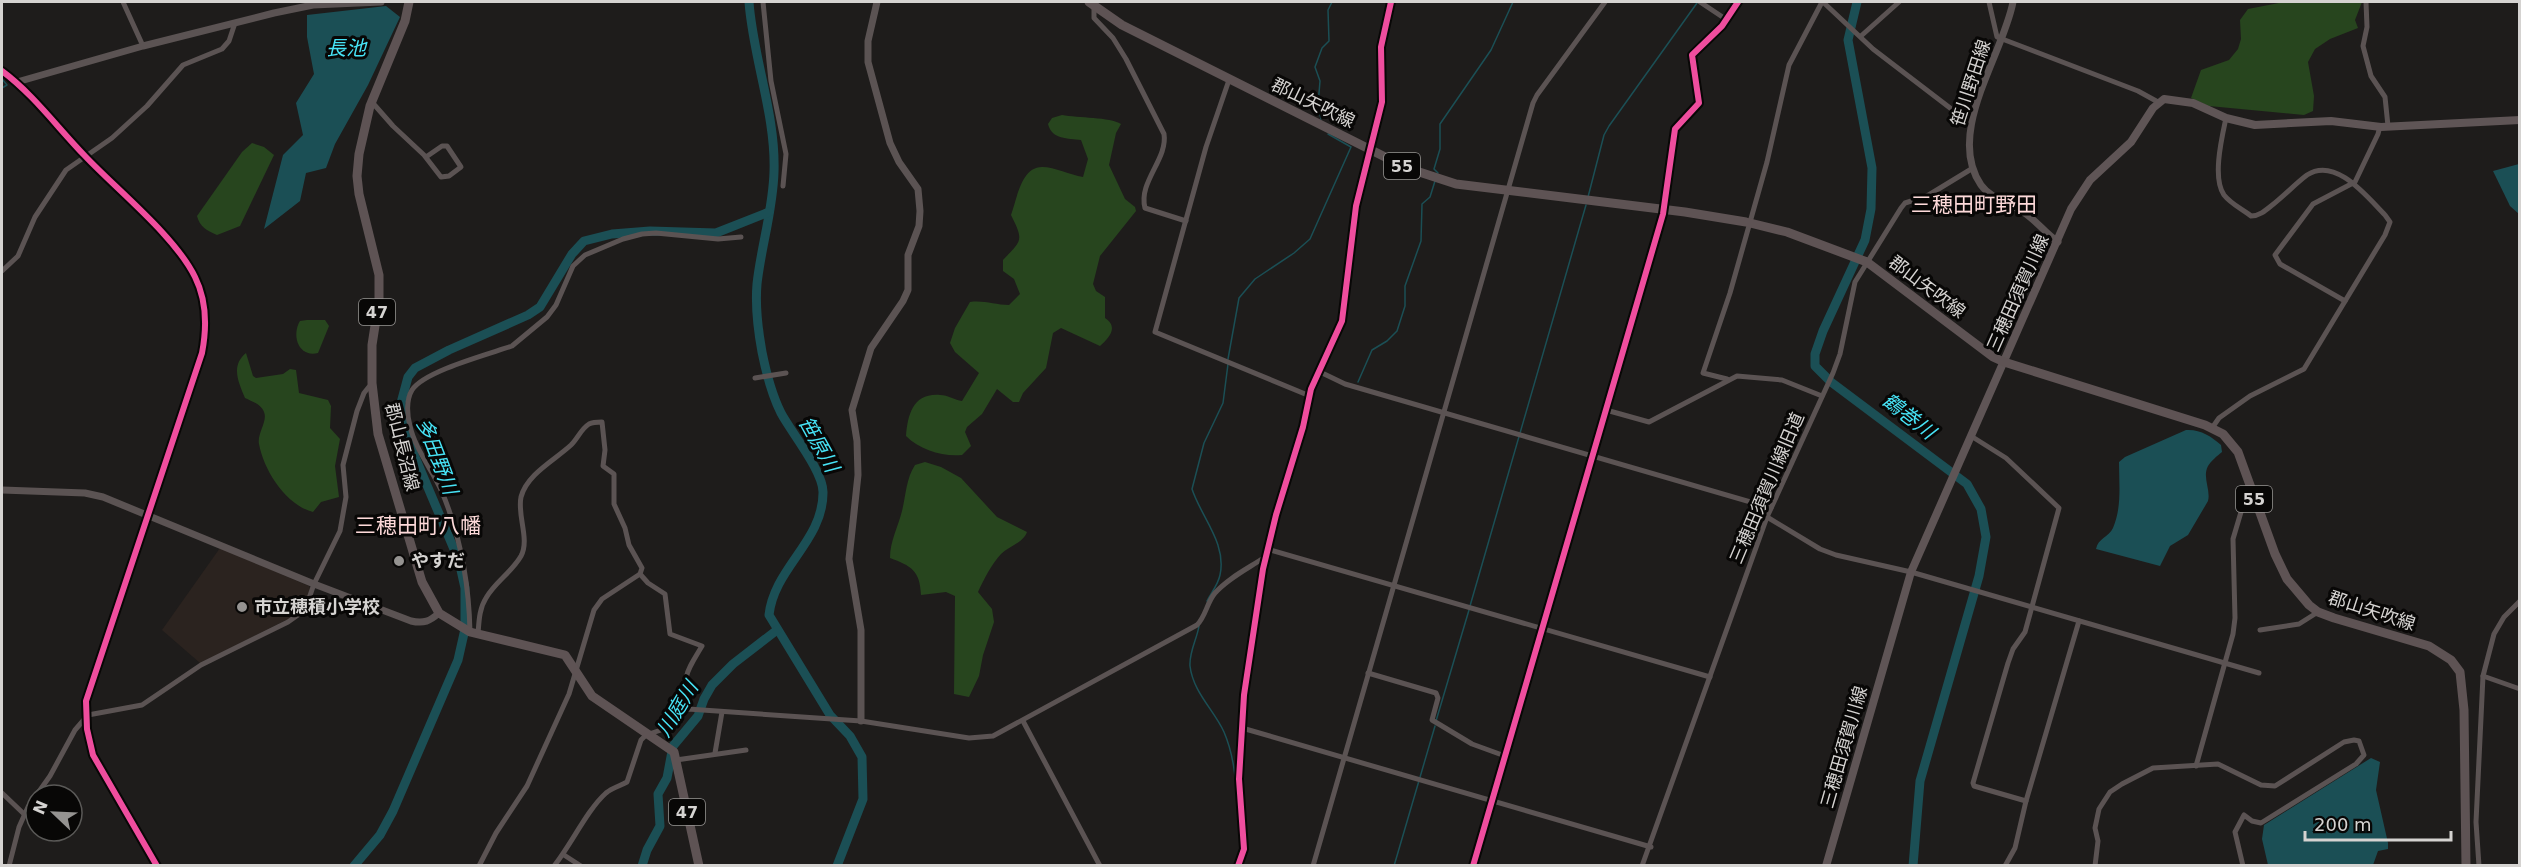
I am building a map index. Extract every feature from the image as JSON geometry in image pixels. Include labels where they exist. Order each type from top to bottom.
[{"type":"main road","name":"郡山長沼線","points":[[409,2],[405,21],[371,101],[358,154],[357,176],[359,194],[379,275],[379,300],[372,345],[372,383],[378,434],[422,582],[443,616]]},
{"type":"main road","name":"郡山矢吹線","points":[[1091,4],[1122,25],[1407,168],[1439,180],[1664,209],[1750,223],[1795,234],[1858,259],[1993,357],[2212,428],[2223,434],[2238,452],[2275,554],[2287,579],[2318,612],[2429,646],[2451,660],[2460,672],[2464,710],[2466,866]]},
{"type":"main road","points":[[2158,102],[2166,99],[2184,100],[2226,118],[2254,125],[2331,121],[2384,126],[2520,120]]},
{"type":"main road","name":"三穂田須賀川線","points":[[1826,866],[1911,572],[2081,192],[2094,176],[2131,142],[2158,102]]},
{"type":"main road","name":"47","points":[[443,616],[474,633],[565,655],[592,696],[674,752],[699,866]]},
{"type":"street","points":[[123,2],[142,46]]},
{"type":"street","points":[[17,82],[142,46],[312,3],[381,2]]},
{"type":"street","points":[[763,2],[771,81],[786,154],[783,186]]},
{"type":"street","points":[[861,721],[861,630],[849,559],[858,475],[852,410],[871,348],[908,290],[908,255],[919,226],[920,211],[918,189],[899,162],[890,143],[868,62],[868,41],[877,2]]},
{"type":"street","points":[[1238,866],[1244,849],[1239,779],[1245,675],[1265,557],[1318,371],[1342,321],[1352,231],[1369,149],[1382,102],[1381,46],[1391,2]]},
{"type":"street","points":[[1313,866],[1537,95],[1605,2]]},
{"type":"street","points":[[1700,2],[1727,20]]},
{"type":"street","points":[[1473,866],[1664,209],[1675,129],[1699,103],[1692,55],[1727,20],[1738,2]]},
{"type":"street","points":[[1727,379],[1703,373],[1750,223],[1778,118],[1789,65],[1823,2],[1873,49],[1971,124]]},
{"type":"street","points":[[1861,36],[1899,2]]},
{"type":"street","points":[[1989,2],[1997,37],[2151,96],[2158,102]]},
{"type":"street","name":"笹川野田線","points":[[1972,168],[1969,151],[1971,124],[2013,2]]},
{"type":"street","points":[[2345,301],[2279,263],[2275,257],[2313,204],[2353,184],[2384,126],[2385,98],[2371,76],[2363,46],[2367,27],[2366,2]]},
{"type":"street","points":[[1091,4],[1094,18],[1113,38],[1126,59],[1164,134],[1164,145],[1150,180],[1144,201],[1145,208],[1186,221]]},
{"type":"street","points":[[2,271],[18,256],[35,218],[55,183],[66,170],[112,138],[142,111],[183,65],[222,49],[229,40],[235,23]]},
{"type":"street","points":[[2,71],[17,82],[85,156],[182,255],[196,278],[204,306],[206,326],[202,353],[90,687],[86,717],[88,739],[96,761],[157,866]]},
{"type":"street","points":[[1229,80],[1206,147],[1155,327],[1156,334],[1310,396]]},
{"type":"street","points":[[371,101],[443,178],[461,167],[450,148],[444,145],[426,158]]},
{"type":"street","points":[[2212,428],[2219,418],[2250,396],[2304,369],[2385,235],[2390,222],[2353,184],[2329,171],[2313,172],[2266,210],[2257,216],[2251,216],[2223,194],[2219,181],[2220,152],[2226,118]]},
{"type":"street","points":[[1972,168],[1981,185],[1991,195],[2025,212],[2058,242]]},
{"type":"street","name":"三穂田須賀川線旧道","points":[[1642,866],[1651,847],[1767,517],[1840,354],[1858,259],[1905,203],[1927,196],[1972,168]]},
{"type":"street","points":[[474,633],[457,541],[443,494],[411,430],[407,413],[412,391],[430,375],[512,346],[521,340],[547,317],[556,305],[573,266],[585,255],[642,234],[656,233],[718,239],[741,237]]},
{"type":"street","points":[[1318,371],[1345,384],[1771,508]]},
{"type":"street","points":[[755,378],[786,373]]},
{"type":"street","points":[[1606,410],[1649,422],[1727,379],[1737,376],[1777,379],[1822,396]]},
{"type":"street","points":[[45,783],[75,730],[86,717],[92,713],[142,705],[201,665],[297,617],[308,607],[314,584],[340,531],[345,496],[343,465],[357,411],[364,393],[372,383]]},
{"type":"street","points":[[474,633],[485,598],[521,556],[525,544],[520,520],[521,497],[526,486],[572,444],[583,429],[594,422],[602,422],[605,450],[603,466],[614,474],[614,504],[625,528],[629,545],[642,568],[640,574],[597,604],[591,617],[569,694],[527,786],[492,839],[479,866]]},
{"type":"street","points":[[1971,436],[2006,458],[2059,508],[2024,636],[2013,649],[2008,663],[1973,783],[1974,786],[2026,801]]},
{"type":"street","points":[[2196,766],[2235,618],[2233,539],[2236,520],[2249,485]]},
{"type":"street","points":[[2,490],[85,493],[103,497],[314,584],[419,623],[443,616]]},
{"type":"street","points":[[1767,517],[1826,551],[1911,572],[2259,673]]},
{"type":"street","points":[[1268,549],[1710,677]]},
{"type":"street","points":[[554,866],[564,855],[602,798],[610,790],[627,782],[639,743],[691,709],[861,721],[975,738],[993,736],[1197,625],[1213,595],[1265,557]]},
{"type":"street","points":[[640,574],[664,594],[670,634],[702,646],[691,661],[685,680],[691,709]]},
{"type":"street","points":[[2479,866],[2476,822],[2483,676],[2494,634],[2504,617],[2520,601]]},
{"type":"street","points":[[2260,630],[2300,624],[2318,612]]},
{"type":"street","points":[[2005,866],[2015,848],[2026,801],[2079,621]]},
{"type":"street","points":[[1368,674],[1436,693],[1438,697],[1432,720],[1472,744],[1505,756]]},
{"type":"street","points":[[2483,676],[2520,689]]},
{"type":"street","points":[[716,753],[722,712]]},
{"type":"street","points":[[1023,721],[1100,866]]},
{"type":"street","points":[[1242,728],[1651,847]]},
{"type":"street","points":[[2095,866],[2098,841],[2095,828],[2099,809],[2110,792],[2153,768],[2218,764],[2261,785],[2275,786],[2344,742],[2354,740],[2362,746],[2364,755],[2356,764],[2261,823],[2252,821],[2244,815],[2235,832],[2242,866]]},
{"type":"street","points":[[675,759],[746,750]]},
{"type":"street","points":[[2,793],[24,814],[9,866]]},
{"type":"street","points":[[564,855],[581,866]]},
{"type":"shaded area","name":"市立穂積小学校","points":[[220,548],[310,588],[306,604],[298,614],[200,663],[162,630]]},
{"type":"green space","points":[[2284,2],[2362,2],[2355,20],[2358,28],[2330,39],[2315,49],[2308,62],[2314,96],[2313,111],[2304,115],[2209,106],[2191,98],[2201,70],[2229,60],[2238,49],[2241,39],[2240,20],[2248,9]]},
{"type":"green space","points":[[1062,115],[1102,119],[1121,124],[1116,133],[1109,165],[1125,199],[1135,207],[1136,211],[1100,256],[1093,284],[1096,291],[1105,297],[1105,318],[1111,325],[1111,332],[1100,346],[1061,328],[1053,333],[1046,368],[1023,393],[1019,402],[1013,402],[997,389],[982,414],[967,427],[965,432],[971,446],[962,455],[940,454],[925,449],[906,436],[908,420],[914,406],[924,397],[931,395],[943,395],[962,401],[979,373],[955,352],[950,343],[955,328],[970,302],[1009,305],[1020,294],[1014,279],[1003,271],[1003,260],[1019,240],[1018,230],[1011,215],[1025,178],[1035,168],[1042,167],[1083,177],[1088,159],[1081,140],[1057,136],[1048,124],[1052,118]]},
{"type":"green space","points":[[252,143],[264,147],[274,155],[240,226],[217,235],[204,228],[197,216],[242,152]]},
{"type":"green space","points":[[325,320],[329,326],[318,353],[306,352],[298,344],[297,327],[300,321]]},
{"type":"green space","points":[[246,353],[253,376],[256,378],[283,374],[290,369],[296,370],[299,393],[328,400],[331,406],[330,428],[340,439],[335,466],[339,497],[321,502],[313,512],[285,495],[266,465],[259,444],[265,419],[264,412],[259,405],[245,398],[237,375],[238,363]]},
{"type":"green space","points":[[925,462],[941,467],[961,478],[997,517],[1027,532],[1022,539],[997,558],[978,592],[992,609],[994,622],[979,676],[969,697],[954,694],[955,596],[946,592],[921,595],[919,580],[913,570],[890,558],[891,546],[910,476],[915,465]]},
{"type":"water","name":"長池","points":[[386,6],[400,17],[368,85],[335,144],[326,168],[306,173],[300,201],[264,229],[283,155],[303,135],[296,103],[314,74],[307,37],[307,15]]},
{"type":"water","points":[[2520,164],[2519,214],[2510,206],[2493,171]]},
{"type":"water","points":[[2186,430],[2201,432],[2209,436],[2221,445],[2222,452],[2212,460],[2206,470],[2208,501],[2188,535],[2170,546],[2160,566],[2096,549],[2099,542],[2111,531],[2116,520],[2119,462],[2125,457]]},
{"type":"water","points":[[2371,758],[2380,762],[2376,790],[2388,843],[2388,849],[2378,851],[2373,865],[2268,865],[2262,839],[2264,825]]},
{"type":"waterway","name":"笹原川","points":[[749,2],[774,151],[771,200],[757,284],[759,335],[767,375],[778,406],[813,463],[822,484],[823,493],[821,510],[815,526],[780,583],[769,615],[830,715],[850,736],[862,757],[863,799],[837,866]]},
{"type":"waterway","points":[[1321,119],[1318,105],[1320,81],[1315,67],[1322,48],[1329,41],[1328,10],[1332,2]]},
{"type":"waterway","points":[[1438,173],[1434,169],[1440,149],[1440,124],[1491,50],[1513,2]]},
{"type":"waterway","name":"鶴巻川","points":[[1857,2],[1848,40],[1872,168],[1871,209],[1865,240],[1823,331],[1815,354],[1815,366],[1831,382],[1967,484],[1981,509],[1986,537],[1979,576],[1920,781],[1913,866]]},
{"type":"waterway","points":[[1588,197],[1604,135],[1609,126],[1697,3]]},
{"type":"waterway","points":[[2,79],[7,85],[2,88]]},
{"type":"waterway","points":[[1228,359],[1239,298],[1255,279],[1294,253],[1310,239],[1351,147],[1328,134]]},
{"type":"waterway","points":[[1358,382],[1372,350],[1387,341],[1397,331],[1405,306],[1405,286],[1421,241],[1422,204],[1430,197],[1435,181]]},
{"type":"waterway","points":[[1470,606],[1586,205]]},
{"type":"waterway","name":"多田野川","points":[[354,866],[380,835],[393,811],[458,660],[465,629],[465,588],[459,561],[407,438],[401,403],[408,377],[415,368],[449,350],[528,315],[540,307],[572,254],[584,241],[612,234],[650,231],[716,233],[769,212]]},
{"type":"waterway","points":[[1207,601],[1220,575],[1220,552],[1192,489],[1204,443],[1223,403],[1228,364]]},
{"type":"waterway","points":[[1436,721],[1469,610]]},
{"type":"waterway","points":[[1199,626],[1190,666],[1199,693],[1220,724],[1228,743],[1235,775],[1239,819]]},
{"type":"waterway","name":"川庭川","points":[[642,866],[647,850],[660,826],[658,794],[667,778],[673,746],[698,716],[712,685],[733,664],[777,630]]},
{"type":"waterway","points":[[1394,866],[1435,726]]},
{"type":"cycle path","points":[[1238,866],[1244,849],[1239,779],[1244,695],[1263,569],[1276,515],[1303,427],[1311,389],[1342,321],[1356,206],[1382,102],[1381,47],[1391,2]]},
{"type":"cycle path","points":[[1473,866],[1663,214],[1675,129],[1699,103],[1692,55],[1722,26],[1738,2]]},
{"type":"cycle path","points":[[2,71],[35,100],[85,156],[174,246],[195,277],[204,305],[205,334],[202,353],[86,701],[87,729],[93,755],[157,866]]},
{"type":"place","name":"やすだ","points":[[399,561]]},
{"type":"place","name":"市立穂積小学校","points":[[242,607]]},
{"type":"district","name":"三穂田町野田","points":[[1974,205]]},
{"type":"district","name":"三穂田町八幡","points":[[418,526]]}]
